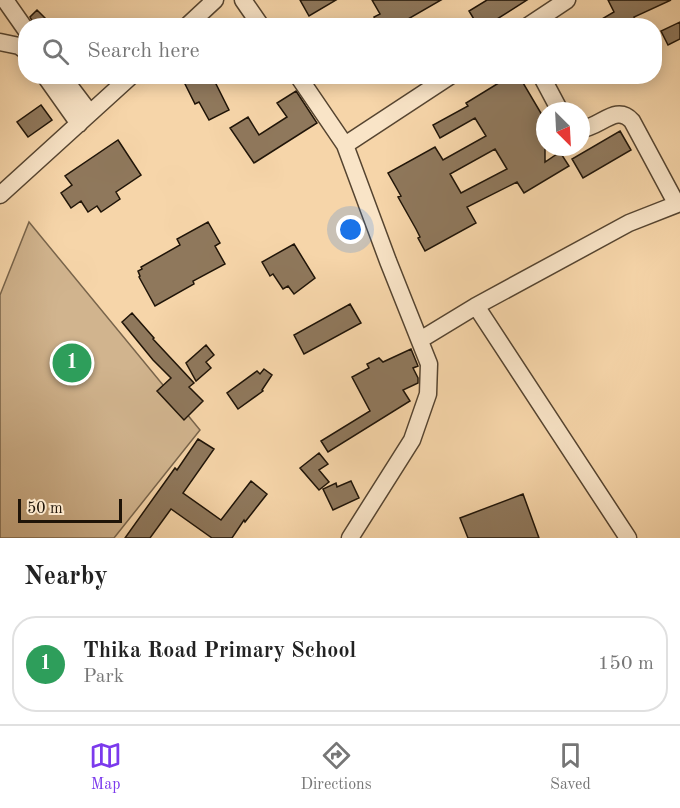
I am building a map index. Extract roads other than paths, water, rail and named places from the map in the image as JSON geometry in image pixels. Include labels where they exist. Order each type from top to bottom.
[{"type":"street","points":[[5,0],[18,19]]},
{"type":"street","points":[[196,18],[215,0]]},
{"type":"street","points":[[243,0],[255,18]]},
{"type":"street","points":[[540,18],[567,0]]},
{"type":"street","points":[[0,42],[18,46]]},
{"type":"street","points":[[52,84],[85,119]]},
{"type":"street","points":[[66,84],[85,119]]},
{"type":"street","points":[[0,195],[122,84]]},
{"type":"street","points":[[303,84],[345,145],[429,363],[428,394],[412,440],[350,538]]},
{"type":"street","points":[[345,145],[438,84]]},
{"type":"street","points":[[546,84],[555,102]]},
{"type":"street","points":[[420,340],[476,306],[629,223],[678,203],[626,114],[618,113],[590,127]]},
{"type":"street","points":[[476,306],[628,538]]},
{"type":"place","name":"Thika Road Primary School","points":[[72,363]]}]
